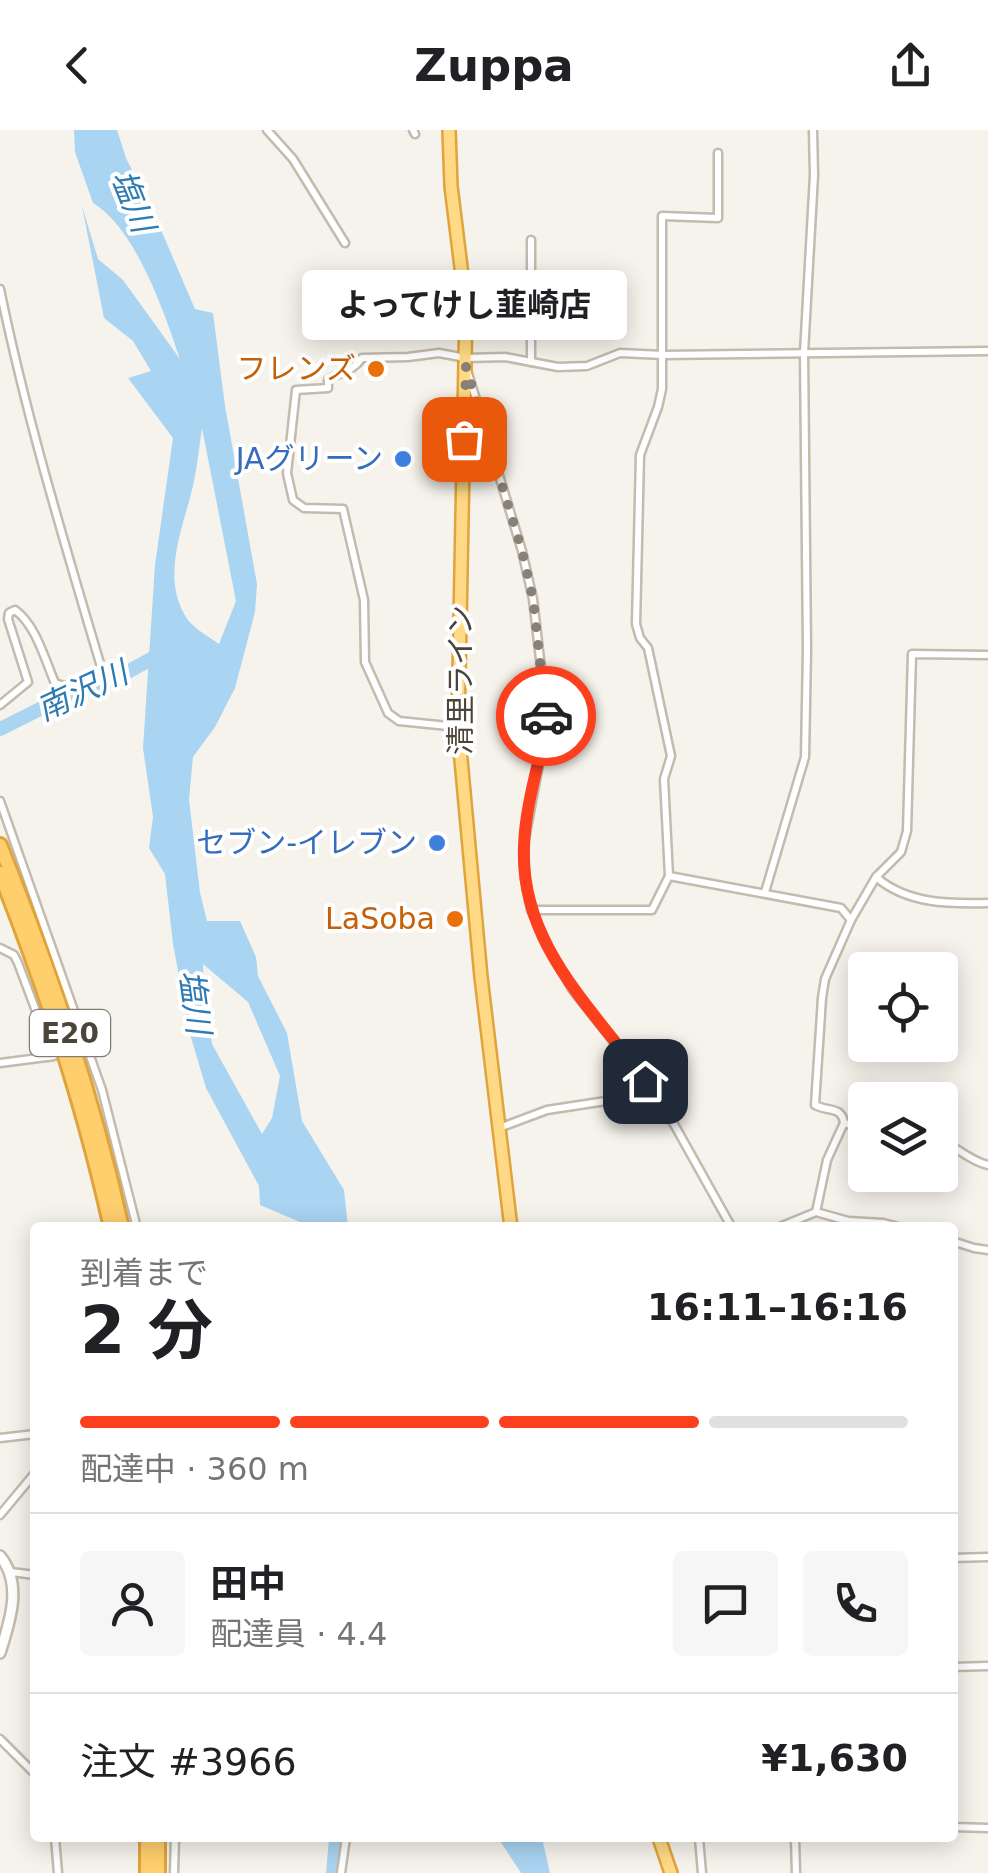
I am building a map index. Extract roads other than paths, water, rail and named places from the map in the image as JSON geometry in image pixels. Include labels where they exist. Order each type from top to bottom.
[{"type":"highway","name":"清里ライン","points":[[449,130],[451,186],[466,308],[458,727],[481,977],[510,1222]]},
{"type":"highway","name":"E20","points":[[0,845],[42,950],[78,1058],[121,1222]]},
{"type":"highway","name":"E20","points":[[0,873],[32,952],[67,1058],[110,1222]]},
{"type":"highway","points":[[147,1842],[147,1873]]},
{"type":"highway","points":[[158,1842],[158,1873]]},
{"type":"highway","points":[[660,1842],[671,1873]]},
{"type":"street","points":[[267,130],[292,158],[345,243]]},
{"type":"street","points":[[765,892],[806,757],[804,353],[813,130]]},
{"type":"street","points":[[531,910],[652,910],[669,876],[664,779],[671,756],[648,648],[636,624],[640,455],[658,407],[663,355],[662,216],[718,218],[718,152]]},
{"type":"street","points":[[530,240],[531,362]]},
{"type":"street","points":[[0,289],[52,504],[104,677],[64,686],[55,683],[29,626],[15,610],[8,619],[28,682],[0,704]]},
{"type":"street","points":[[458,727],[399,721],[388,713],[366,662],[364,600],[343,509],[304,508],[293,500],[287,473],[296,390],[328,388],[328,380],[354,368],[362,358],[439,353],[466,362],[504,358],[558,367],[588,366],[620,353],[988,351]]},
{"type":"street","points":[[466,362],[533,599],[545,733],[524,844],[531,910],[572,989],[648,1085],[729,1222]]},
{"type":"street","points":[[816,1212],[828,1160],[844,1123],[838,1110],[815,1105],[825,979],[851,920],[876,877],[901,852],[907,832],[912,654],[988,655]]},
{"type":"street","points":[[0,801],[102,1090],[135,1222]]},
{"type":"street","points":[[669,876],[841,908],[851,920]]},
{"type":"street","points":[[876,877],[890,890],[940,904],[988,904]]},
{"type":"street","points":[[0,948],[14,955],[18,963],[51,1057],[0,1063]]},
{"type":"street","points":[[498,1128],[548,1110],[619,1099],[648,1085]]},
{"type":"street","points":[[844,1123],[848,1124]]},
{"type":"street","points":[[958,1151],[988,1165]]},
{"type":"street","points":[[792,1222],[816,1212],[857,1222]]},
{"type":"street","points":[[958,1244],[988,1250]]},
{"type":"street","points":[[0,1438],[30,1435]]},
{"type":"street","points":[[0,1515],[30,1479]]},
{"type":"street","points":[[0,1556],[11,1572],[14,1588],[0,1653]]},
{"type":"street","points":[[958,1558],[988,1557]]},
{"type":"street","points":[[11,1572],[30,1574]]},
{"type":"street","points":[[958,1667],[988,1666]]},
{"type":"street","points":[[0,1739],[30,1769]]},
{"type":"street","points":[[958,1828],[988,1828]]},
{"type":"street","points":[[55,1842],[58,1873]]},
{"type":"street","points":[[174,1873],[175,1842]]},
{"type":"street","points":[[341,1873],[345,1842]]},
{"type":"street","points":[[699,1842],[702,1873]]},
{"type":"street","points":[[795,1842],[796,1873]]},
{"type":"water","name":"塩川","points":[[74,130],[117,130],[195,309],[213,313],[225,406],[257,584],[255,612],[235,688],[215,727],[193,757],[189,799],[200,893],[207,921],[240,921],[256,957],[258,976],[287,1033],[302,1121],[344,1190],[347,1222],[300,1222],[260,1205],[259,1186],[206,1088],[190,1034],[165,874],[149,848],[153,817],[143,748],[155,565],[173,438],[128,378],[151,371],[133,341],[104,318],[82,206],[98,259],[123,280],[180,359],[135,251],[108,215],[93,203],[75,152]],"holes":[[[202,428],[236,601],[219,644],[188,620],[175,589],[176,555]],[[203,964],[248,1002],[280,1076],[272,1118],[262,1134],[212,1044],[204,1003]]]},
{"type":"water","points":[[501,1842],[543,1842],[550,1873],[521,1873]]},
{"type":"waterway","name":"南沢川","points":[[0,729],[72,693],[111,681],[162,653]]},
{"type":"waterway","points":[[333,1873],[336,1842]]},
{"type":"place","name":"フレンズ","points":[[376,369]]},
{"type":"place","name":"よってけし韮崎店","points":[[464,439]]},
{"type":"place","name":"JAグリーン","points":[[403,459]]},
{"type":"place","name":"セブン-イレブン","points":[[437,843]]},
{"type":"place","name":"LaSoba","points":[[455,919]]}]
